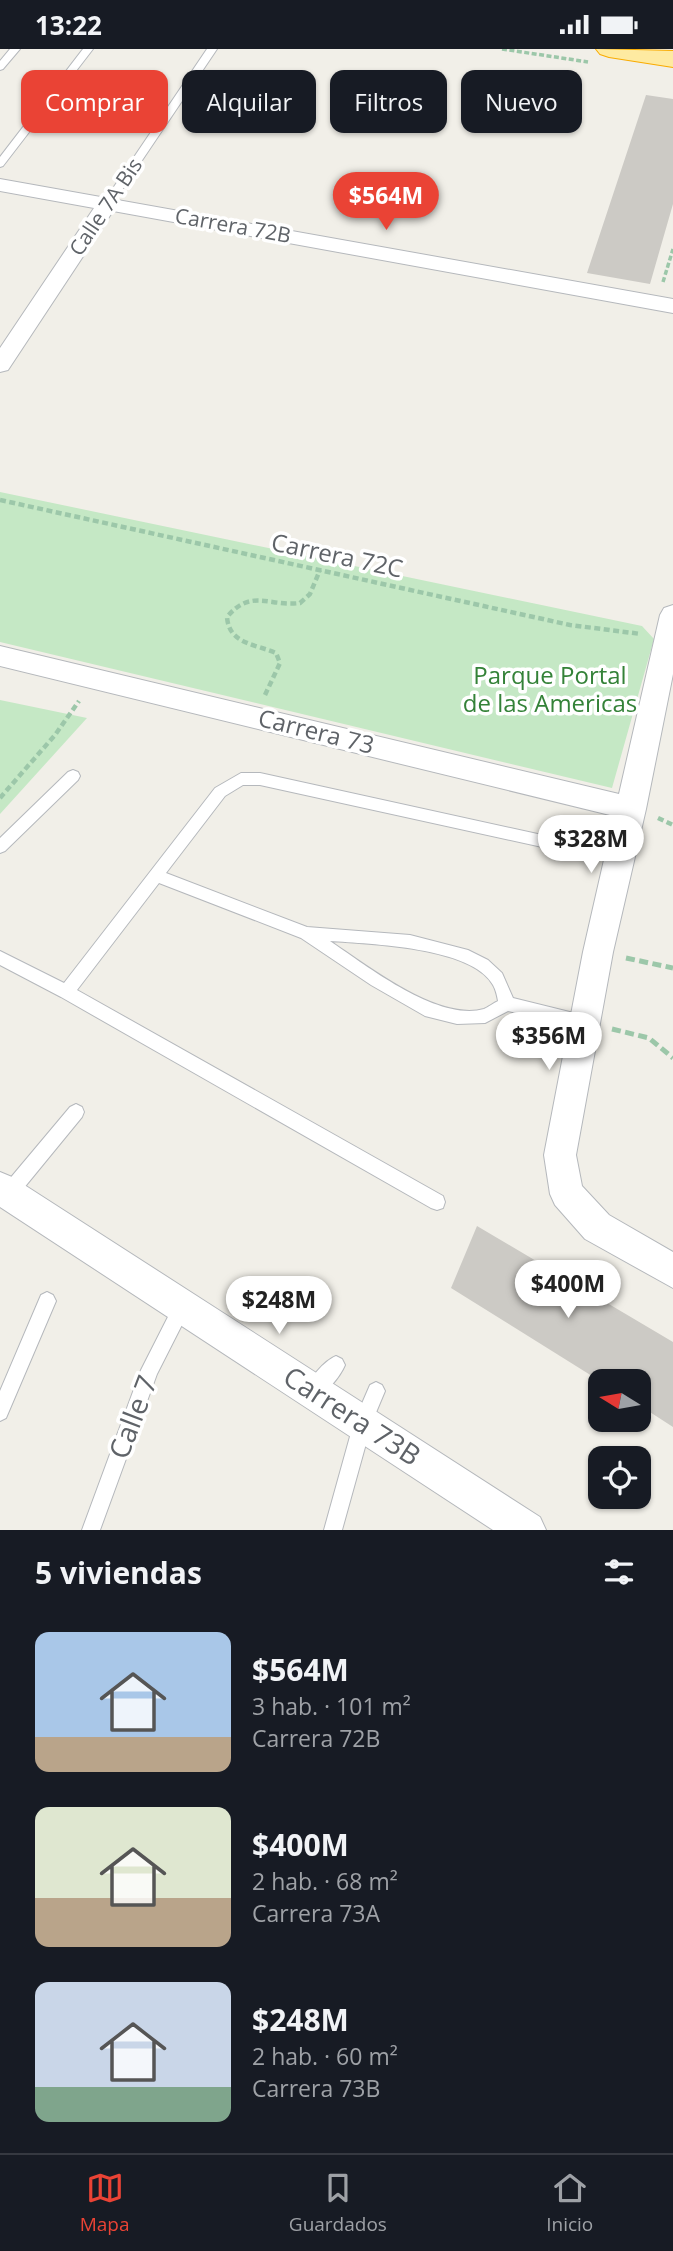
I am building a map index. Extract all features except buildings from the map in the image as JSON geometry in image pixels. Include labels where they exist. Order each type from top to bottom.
[{"type":"highway","points":[[609,49],[673,59]]},
{"type":"street","name":"Carrera 72B","points":[[0,185],[665,304]]},
{"type":"street","name":"Calle 7A Bis","points":[[0,366],[108,203]]},
{"type":"street","points":[[671,624],[632,809],[598,952],[560,1155],[567,1194],[597,1227],[673,1271]]},
{"type":"street","name":"Carrera 73","points":[[0,656],[632,809]]},
{"type":"street","name":"Carrera 73B","points":[[4,1191],[313,1391],[370,1407],[527,1530]]},
{"type":"lane","points":[[0,67],[15,49]]},
{"type":"lane","points":[[0,164],[88,49]]},
{"type":"lane","name":"Calle 7A Bis","points":[[108,203],[212,49]]},
{"type":"lane","points":[[0,848],[73,776]]},
{"type":"lane","points":[[66,992],[220,792],[241,779],[260,779],[565,846]]},
{"type":"lane","points":[[155,875],[306,933],[425,1009],[457,1017],[485,1016],[507,1004],[585,1022]]},
{"type":"lane","points":[[306,933],[435,946],[472,957],[497,978],[507,1004]]},
{"type":"lane","points":[[0,958],[66,992],[437,1202]]},
{"type":"lane","points":[[4,1191],[76,1112]]},
{"type":"lane","points":[[0,1412],[47,1301]]},
{"type":"lane","name":"Calle 7","points":[[91,1530],[150,1370],[182,1307]]},
{"type":"lane","points":[[313,1391],[335,1365]]},
{"type":"lane","points":[[333,1530],[370,1407]]},
{"type":"path","points":[[665,304],[673,249]]},
{"type":"path","name":"Carrera 72C","points":[[0,500],[570,625],[631,635],[671,624]]},
{"type":"path","points":[[254,717],[280,663],[275,653],[244,644],[232,636],[226,626],[227,617],[241,602],[253,599],[291,604],[302,601],[309,596],[320,571]]},
{"type":"path","points":[[0,799],[55,735],[94,679]]},
{"type":"path","points":[[598,952],[673,968]]},
{"type":"path","points":[[585,1022],[649,1038],[673,1058]]},
{"type":"green space","name":"Parque Portal de las Americas","points":[[0,492],[642,626],[654,639],[612,788],[0,642]]},
{"type":"green space","points":[[0,700],[87,718],[0,814]]}]
